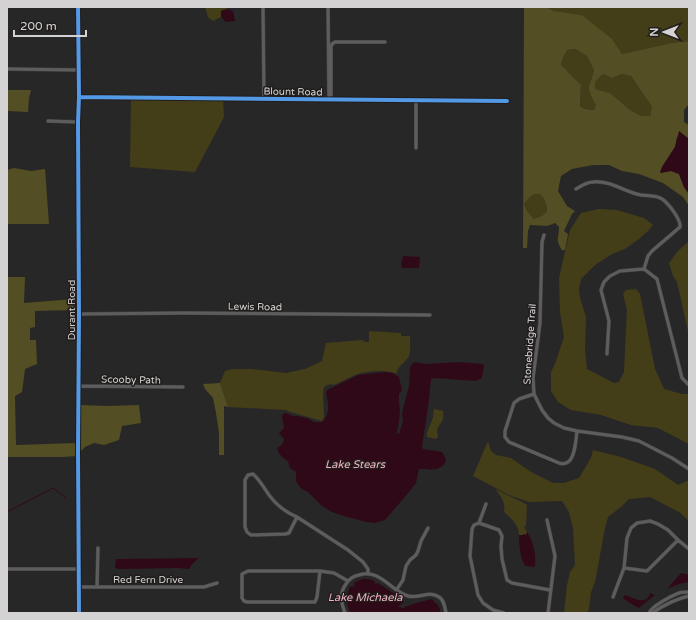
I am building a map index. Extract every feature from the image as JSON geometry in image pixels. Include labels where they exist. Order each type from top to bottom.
[{"type":"street","name":"Durant Road","points":[[78,7],[79,613]]},
{"type":"street","points":[[263,7],[264,98]]},
{"type":"street","points":[[328,7],[329,100]]},
{"type":"street","points":[[329,100],[331,95],[332,44],[335,42],[385,42]]},
{"type":"street","points":[[7,69],[79,70]]},
{"type":"street","name":"Blount Road","points":[[79,97],[507,101]]},
{"type":"street","points":[[416,100],[416,148]]},
{"type":"street","points":[[48,121],[78,122]]},
{"type":"street","points":[[576,189],[587,183],[600,182],[640,195],[658,196],[663,199],[672,209],[680,223],[680,227],[652,251],[648,256],[644,269]]},
{"type":"street","name":"Stonebridge Trail","points":[[544,235],[542,242],[540,323],[533,378],[534,394],[537,402],[548,418],[564,428],[639,441],[672,458],[689,469]]},
{"type":"street","points":[[607,354],[609,321],[601,290],[604,282],[610,276],[620,271],[644,269],[657,279],[682,378],[689,385]]},
{"type":"street","name":"Lewis Road","points":[[79,314],[183,313],[430,315]]},
{"type":"street","name":"Scooby Path","points":[[78,386],[183,387]]},
{"type":"street","points":[[534,394],[519,399],[514,403],[505,431],[505,437],[509,442],[563,464],[572,458],[577,431]]},
{"type":"street","points":[[297,518],[289,533],[251,535],[247,532],[245,527],[245,480],[248,475],[253,474],[258,478],[269,495],[285,512],[297,518],[348,550],[363,562],[368,569],[368,574]]},
{"type":"street","points":[[486,504],[479,523],[474,525],[472,529],[470,556],[478,594],[483,603],[493,610],[504,613]]},
{"type":"street","points":[[547,520],[555,556],[548,613]]},
{"type":"street","points":[[613,597],[624,568],[626,538],[631,528],[638,523],[650,521],[658,524],[668,530],[689,549]]},
{"type":"street","points":[[479,523],[499,530],[502,536],[502,560],[507,580],[512,583],[550,590]]},
{"type":"street","points":[[397,590],[403,580],[406,566],[418,552],[421,541],[428,528]]},
{"type":"street","points":[[624,568],[648,571],[678,540]]},
{"type":"street","points":[[97,587],[98,548]]},
{"type":"street","points":[[7,569],[79,570]]},
{"type":"street","points":[[320,571],[317,598],[315,602],[247,602],[242,598],[242,574],[248,571],[320,571],[334,573],[348,581]]},
{"type":"street","points":[[345,613],[341,597],[342,591],[348,581],[362,574],[368,574],[377,576],[397,590],[411,596],[428,594],[440,598],[443,602],[446,613]]},
{"type":"street","name":"Red Fern Drive","points":[[79,587],[204,587],[217,583]]},
{"type":"street","points":[[649,613],[651,609],[667,599],[680,593],[689,592]]},
{"type":"street","points":[[652,613],[666,604],[689,596]]},
{"type":"shaded area","points":[[205,7],[226,7],[227,9],[221,11],[221,17],[213,21],[208,17]]},
{"type":"shaded area","points":[[524,7],[546,7],[554,11],[582,15],[612,39],[622,54],[671,43],[689,41],[689,104],[684,110],[684,122],[689,125],[689,139],[677,137],[675,147],[662,167],[660,173],[671,171],[679,174],[684,187],[689,194],[689,206],[683,197],[663,183],[639,174],[622,171],[609,165],[593,165],[572,169],[561,176],[558,191],[567,206],[575,211],[564,231],[568,234],[565,250],[562,250],[559,243],[559,227],[555,223],[547,226],[530,225],[528,231],[527,248],[523,248]],"holes":[[[575,49],[587,56],[594,70],[589,88],[590,95],[596,105],[594,110],[585,109],[580,106],[581,85],[561,65],[567,50]],[[603,74],[612,78],[622,74],[631,76],[652,107],[650,116],[641,116],[629,109],[610,93],[595,89],[595,82]],[[534,194],[540,194],[547,206],[547,211],[542,216],[534,219],[527,211],[524,204]]]},
{"type":"shaded area","points":[[546,7],[689,7],[689,41],[671,43],[622,54],[611,39],[582,15],[554,11]]},
{"type":"shaded area","points":[[575,49],[587,56],[594,70],[589,91],[596,105],[594,110],[585,109],[580,106],[581,85],[561,65],[567,50]]},
{"type":"shaded area","points":[[603,74],[612,78],[622,74],[631,76],[652,107],[650,116],[641,116],[629,109],[610,93],[595,89],[595,82]]},
{"type":"shaded area","points":[[7,90],[31,90],[28,112],[7,111]]},
{"type":"shaded area","points":[[131,99],[223,99],[224,117],[195,172],[130,167]]},
{"type":"shaded area","points":[[14,168],[31,171],[45,169],[49,224],[7,224],[7,170]]},
{"type":"shaded area","points":[[534,194],[540,194],[542,196],[546,204],[547,211],[542,216],[534,219],[527,211],[524,204]]},
{"type":"shaded area","points":[[599,209],[617,210],[644,218],[653,225],[639,239],[625,249],[612,254],[595,265],[581,279],[579,289],[580,298],[586,317],[585,349],[587,369],[614,383],[619,382],[624,372],[627,310],[623,294],[626,290],[636,289],[640,294],[655,369],[664,389],[682,394],[689,394],[689,444],[658,428],[631,425],[601,415],[571,410],[558,402],[551,391],[551,372],[564,337],[560,312],[559,278],[570,230],[581,213]]},
{"type":"shaded area","points":[[689,241],[689,336],[677,282],[673,276],[669,263],[677,252]]},
{"type":"shaded area","points":[[7,277],[25,277],[24,303],[74,299],[74,310],[35,311],[35,327],[30,328],[30,340],[36,340],[37,364],[25,369],[22,392],[15,396],[16,445],[77,443],[77,456],[7,457]]},
{"type":"shaded area","points":[[369,331],[401,333],[401,336],[410,336],[409,356],[398,368],[396,374],[387,371],[364,372],[334,385],[330,384],[325,386],[323,394],[324,417],[322,421],[286,410],[228,407],[220,383],[225,371],[232,369],[251,369],[286,373],[305,369],[322,361],[326,343],[362,340],[369,342]]},
{"type":"shaded area","points":[[220,383],[228,407],[224,407],[224,455],[219,455],[219,433],[213,398],[205,389],[203,384]]},
{"type":"shaded area","points":[[80,405],[139,405],[141,423],[122,426],[119,440],[104,445],[94,443],[85,447],[79,453]]},
{"type":"shaded area","points":[[434,409],[443,411],[442,421],[437,429],[438,437],[436,439],[427,437]]},
{"type":"shaded area","points":[[488,441],[491,451],[496,455],[511,458],[531,472],[553,483],[564,483],[579,478],[591,458],[593,450],[621,457],[655,469],[678,485],[689,480],[689,521],[679,512],[650,497],[629,499],[608,517],[587,613],[564,613],[567,585],[570,572],[575,565],[573,528],[569,512],[562,501],[529,502],[509,495],[473,476]]},
{"type":"shaded area","points":[[495,489],[527,505],[526,525],[524,527],[527,532],[526,535],[519,535],[516,525],[504,512],[502,500]]},
{"type":"water","points":[[227,9],[233,11],[235,21],[226,22],[221,17],[221,11]]},
{"type":"water","points":[[679,131],[689,139],[689,194],[684,187],[679,174],[671,171],[660,173],[662,167],[675,147]]},
{"type":"water","points":[[403,256],[420,257],[419,268],[402,268],[401,264]]},
{"type":"water","name":"Lake Stears","points":[[416,362],[425,364],[458,362],[484,365],[482,378],[476,381],[431,379],[422,447],[423,449],[442,452],[446,462],[438,469],[419,469],[416,483],[385,520],[375,523],[366,522],[332,512],[322,506],[308,492],[299,486],[296,481],[296,472],[290,468],[288,461],[278,452],[277,448],[282,445],[284,439],[279,433],[284,428],[282,417],[283,414],[286,413],[293,416],[307,418],[314,422],[322,422],[328,413],[327,390],[358,375],[386,372],[393,373],[399,377],[402,390],[399,394],[400,410],[397,433],[399,434],[403,420],[402,413],[409,386],[410,367]]},
{"type":"water","points":[[527,532],[535,553],[534,567],[525,566],[521,555],[519,535],[526,535]]},
{"type":"water","points":[[199,558],[189,569],[115,568],[116,559]]},
{"type":"water","points":[[681,573],[689,575],[689,582],[667,589]]},
{"type":"water","name":"Lake Michaela","points":[[363,579],[373,580],[375,584],[378,583],[401,598],[404,602],[398,607],[404,608],[432,599],[438,606],[441,613],[350,613],[347,600],[348,591],[350,587],[355,586],[355,582]]},
{"type":"water","points":[[650,593],[655,595],[639,608],[623,597],[626,595],[643,600],[648,597]]},
{"type":"waterway","points":[[7,512],[53,488],[66,498]]},
{"type":"cycle path","points":[[78,7],[79,613]]},
{"type":"cycle path","points":[[79,97],[507,101]]}]
